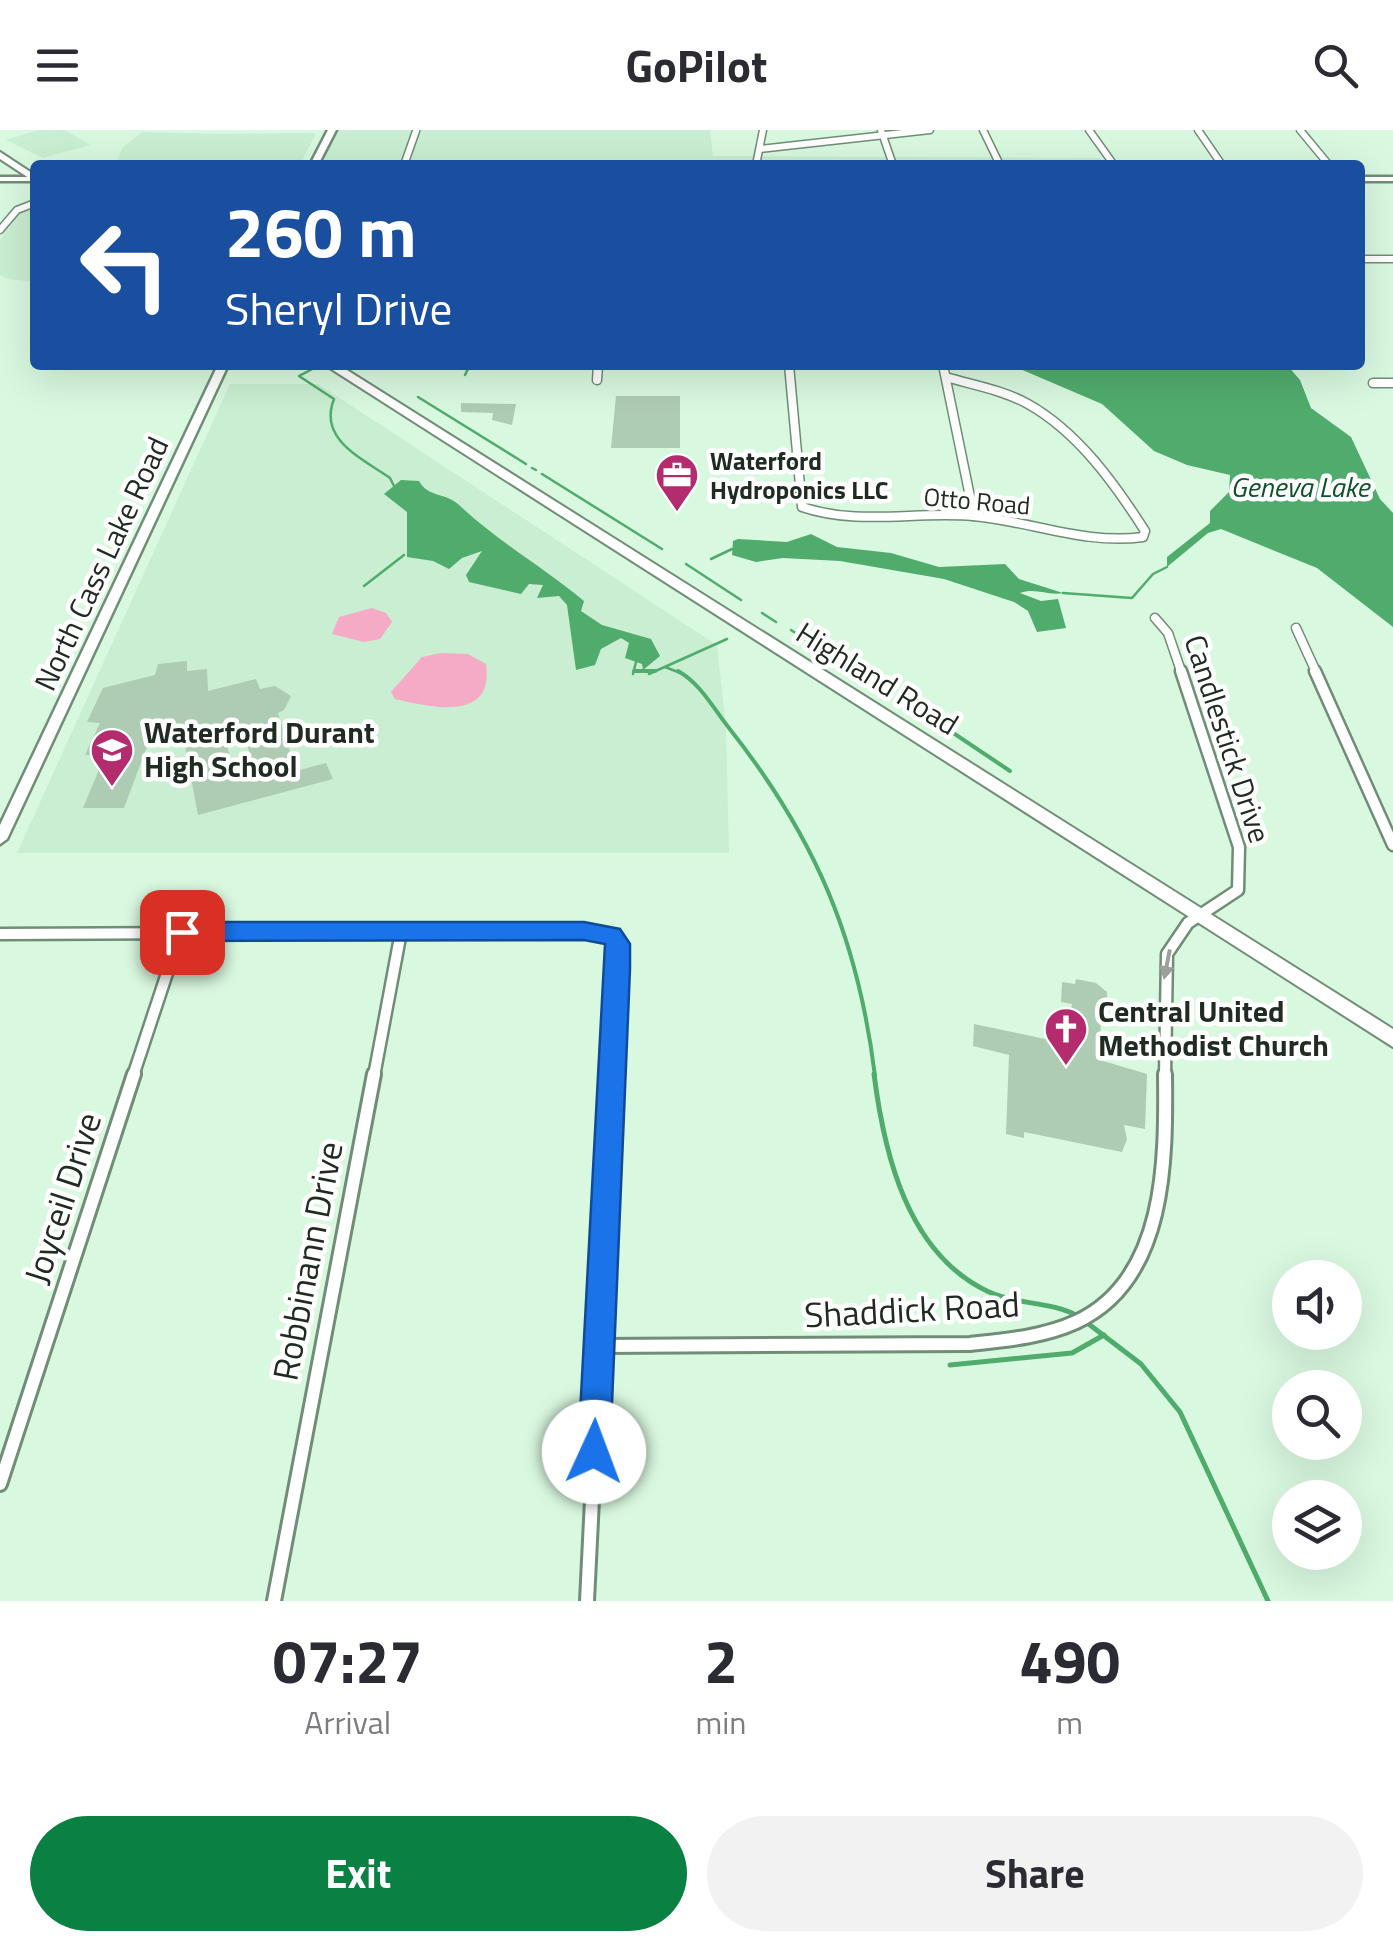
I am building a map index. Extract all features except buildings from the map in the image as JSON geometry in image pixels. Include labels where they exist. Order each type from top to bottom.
[{"type":"highway","points":[[0,155],[30,176]]},
{"type":"highway","name":"Highland Road","points":[[339,370],[1393,1040]]},
{"type":"street","points":[[317,160],[332,130]]},
{"type":"street","points":[[757,160],[763,130]]},
{"type":"street","points":[[760,149],[930,130]]},
{"type":"street","points":[[983,130],[998,160]]},
{"type":"street","points":[[1089,130],[1110,160]]},
{"type":"street","points":[[1198,130],[1219,160]]},
{"type":"street","points":[[1300,130],[1325,160]]},
{"type":"street","points":[[406,160],[416,131]]},
{"type":"street","points":[[882,134],[891,160]]},
{"type":"street","points":[[0,179],[30,179]]},
{"type":"street","points":[[1365,179],[1393,179]]},
{"type":"street","points":[[0,230],[4,220],[30,205]]},
{"type":"street","points":[[1365,259],[1393,259]]},
{"type":"street","name":"North Cass Lake Road","points":[[0,840],[221,370]]},
{"type":"street","points":[[597,380],[598,370]]},
{"type":"street","name":"Otto Road","points":[[788,370],[802,507],[826,514],[974,516],[1128,540],[1143,537],[1145,531],[1053,421],[1027,404],[946,376]]},
{"type":"street","points":[[944,370],[974,516]]},
{"type":"street","points":[[1374,383],[1393,383]]},
{"type":"street","name":"Candlestick Drive","points":[[1155,618],[1168,633],[1239,847],[1238,890],[1195,913]]},
{"type":"street","points":[[1296,628],[1393,845]]},
{"type":"street","name":"Shaddick Road","points":[[598,1346],[970,1344],[1029,1336],[1092,1314],[1134,1268],[1149,1241],[1159,1200],[1167,954],[1175,934],[1195,913]]},
{"type":"street","name":"Joyceil Drive","points":[[0,1484],[182,932]]},
{"type":"street","name":"Robbinann Drive","points":[[274,1601],[401,932]]},
{"type":"street","points":[[0,934],[602,932],[618,944],[587,1601]]},
{"type":"shaded area","points":[[38,130],[65,130],[90,145],[43,158],[6,140]]},
{"type":"shaded area","points":[[339,130],[710,130],[713,156],[1101,160],[324,160]]},
{"type":"shaded area","points":[[142,132],[316,133],[302,160],[117,160],[123,147]]},
{"type":"shaded area","points":[[30,208],[30,281],[0,275],[0,240],[20,213]]},
{"type":"shaded area","points":[[230,384],[318,384],[717,645],[726,728],[729,853],[17,853]]},
{"type":"shaded area","points":[[372,608],[386,613],[392,622],[380,639],[364,642],[332,634],[339,617]]},
{"type":"shaded area","points":[[468,654],[486,664],[486,683],[480,695],[457,707],[395,699],[391,692],[422,657]]},
{"type":"water","name":"Geneva Lake","points":[[1023,370],[1291,370],[1300,380],[1311,408],[1351,437],[1380,499],[1393,513],[1393,627],[1317,568],[1221,529],[1208,533],[1167,567],[1167,557],[1210,523],[1210,511],[1229,492],[1230,475],[1187,465],[1154,451],[1102,404]]},
{"type":"water","points":[[401,480],[419,481],[427,490],[453,500],[584,601],[581,611],[602,625],[651,639],[660,656],[643,670],[642,664],[625,658],[629,643],[621,638],[601,649],[595,665],[576,670],[567,605],[559,596],[537,598],[543,585],[529,584],[521,594],[469,582],[466,575],[482,551],[462,558],[449,569],[433,561],[407,557],[407,512],[384,494]]},
{"type":"water","points":[[811,534],[837,547],[891,553],[939,567],[1005,564],[1019,579],[1063,593],[1020,593],[1041,601],[1058,599],[1066,628],[1037,632],[1028,611],[1014,602],[944,579],[840,561],[783,558],[756,562],[732,555],[733,541],[738,539],[787,542]]},
{"type":"waterway","points":[[310,370],[299,376],[334,399],[331,413],[337,436],[355,455],[390,478],[394,486]]},
{"type":"waterway","points":[[465,375],[468,370]]},
{"type":"waterway","points":[[418,397],[526,464]]},
{"type":"waterway","points":[[532,468],[536,470]]},
{"type":"waterway","points":[[542,474],[662,549]]},
{"type":"waterway","points":[[711,559],[732,549]]},
{"type":"waterway","points":[[364,586],[404,555]]},
{"type":"waterway","points":[[686,564],[741,600]]},
{"type":"waterway","points":[[1063,593],[1132,598],[1153,574],[1167,567]]},
{"type":"waterway","points":[[762,613],[776,622]]},
{"type":"waterway","points":[[791,630],[844,665]]},
{"type":"waterway","points":[[649,674],[727,639]]},
{"type":"waterway","points":[[633,674],[636,662]]},
{"type":"waterway","points":[[665,667],[682,674]]},
{"type":"waterway","points":[[634,671],[655,671]]},
{"type":"waterway","points":[[678,671],[682,674]]},
{"type":"waterway","points":[[858,673],[887,690]]},
{"type":"waterway","points":[[682,674],[700,689],[759,769],[809,850],[844,934],[857,979],[875,1076]]},
{"type":"waterway","points":[[901,698],[1010,771]]},
{"type":"waterway","points":[[874,1074],[893,1168],[919,1227],[938,1253],[961,1275],[989,1292],[1078,1316]]},
{"type":"waterway","points":[[1086,1322],[1103,1335]]},
{"type":"waterway","points":[[950,1365],[1072,1353],[1103,1335]]},
{"type":"waterway","points":[[1103,1335],[1141,1364],[1180,1412],[1268,1601]]},
{"type":"place","name":"Waterford Hydroponics LLC","points":[[677,513]]},
{"type":"place","name":"Waterford Durant High School","points":[[112,788]]},
{"type":"place","name":"Central United Methodist Church","points":[[1066,1067]]},
{"type":"route","points":[[182,932],[584,931],[612,936],[618,944],[618,969],[594,1452]]}]
